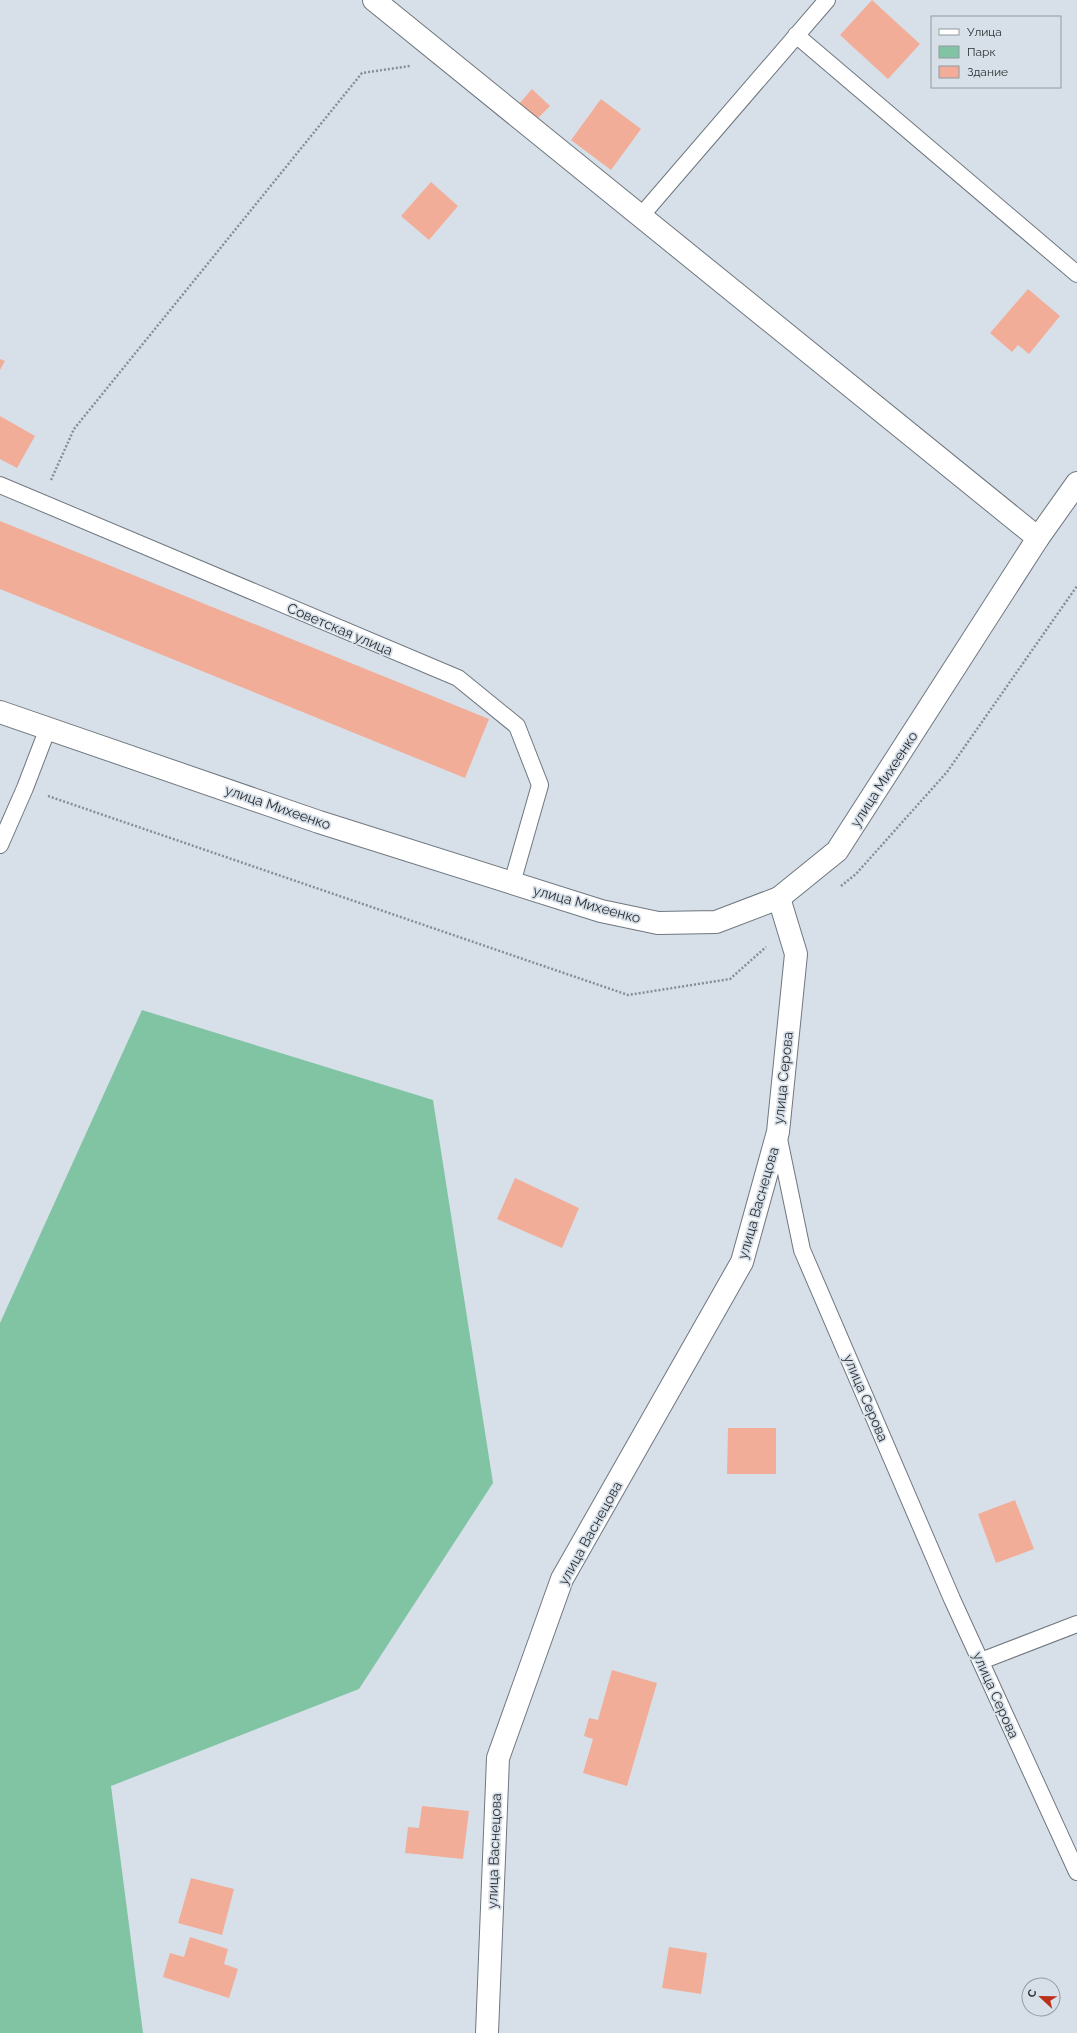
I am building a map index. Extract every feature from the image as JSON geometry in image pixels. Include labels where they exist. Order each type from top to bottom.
[{"type":"street","points":[[374,0],[446,60],[1038,538]]},
{"type":"street","name":"улица Михеенко","points":[[0,712],[319,822],[601,911],[658,923],[716,922],[780,898],[838,851],[1038,538],[1077,483]]},
{"type":"street","name":"улица Серова","points":[[778,1132],[796,954],[780,898]]},
{"type":"street","name":"улица Васнецова","points":[[487,2033],[498,1758],[562,1579],[742,1262],[778,1132]]},
{"type":"lane","points":[[640,217],[827,0]]},
{"type":"lane","points":[[796,35],[1077,274]]},
{"type":"lane","name":"Советская улица","points":[[0,485],[458,678],[517,726],[540,785],[512,883]]},
{"type":"lane","points":[[0,845],[25,788],[48,728]]},
{"type":"lane","name":"улица Серова","points":[[778,1132],[802,1250],[952,1599],[1077,1872]]},
{"type":"lane","points":[[981,1660],[1077,1624]]},
{"type":"path","points":[[40,502],[74,430],[362,73],[446,60]]},
{"type":"path","points":[[838,889],[856,874],[947,772],[1077,586]]},
{"type":"path","points":[[25,788],[628,995],[730,979],[788,927]]},
{"type":"green space","points":[[142,1010],[433,1100],[493,1483],[359,1689],[111,1786],[143,2033],[0,2033],[0,1323]]},
{"type":"building","points":[[872,0],[920,44],[888,79],[840,35]]},
{"type":"building","points":[[532,89],[550,106],[536,120],[519,104]]},
{"type":"building","points":[[601,99],[641,129],[611,170],[571,140]]},
{"type":"building","points":[[431,182],[458,206],[429,240],[401,216]]},
{"type":"building","points":[[1028,289],[1060,316],[1029,354],[1018,345],[1012,352],[990,333]]},
{"type":"building","points":[[0,359],[5,361],[0,370]]},
{"type":"building","points":[[0,416],[35,436],[17,468],[0,459]]},
{"type":"building","points":[[0,521],[489,719],[465,778],[0,589]]},
{"type":"building","points":[[515,1178],[579,1208],[562,1248],[497,1219]]},
{"type":"building","points":[[728,1428],[776,1428],[776,1474],[727,1474]]},
{"type":"building","points":[[1015,1500],[1034,1549],[996,1563],[978,1514]]},
{"type":"building","points":[[612,1670],[657,1683],[627,1786],[583,1773],[593,1739],[584,1736],[589,1718],[598,1720]]},
{"type":"building","points":[[422,1806],[469,1811],[463,1859],[405,1853],[408,1827],[419,1828]]},
{"type":"building","points":[[191,1878],[234,1889],[222,1935],[178,1923]]},
{"type":"building","points":[[190,1937],[228,1949],[224,1964],[238,1969],[229,1998],[163,1977],[170,1953],[184,1957]]},
{"type":"building","points":[[669,1947],[707,1953],[701,1994],[662,1988]]}]
